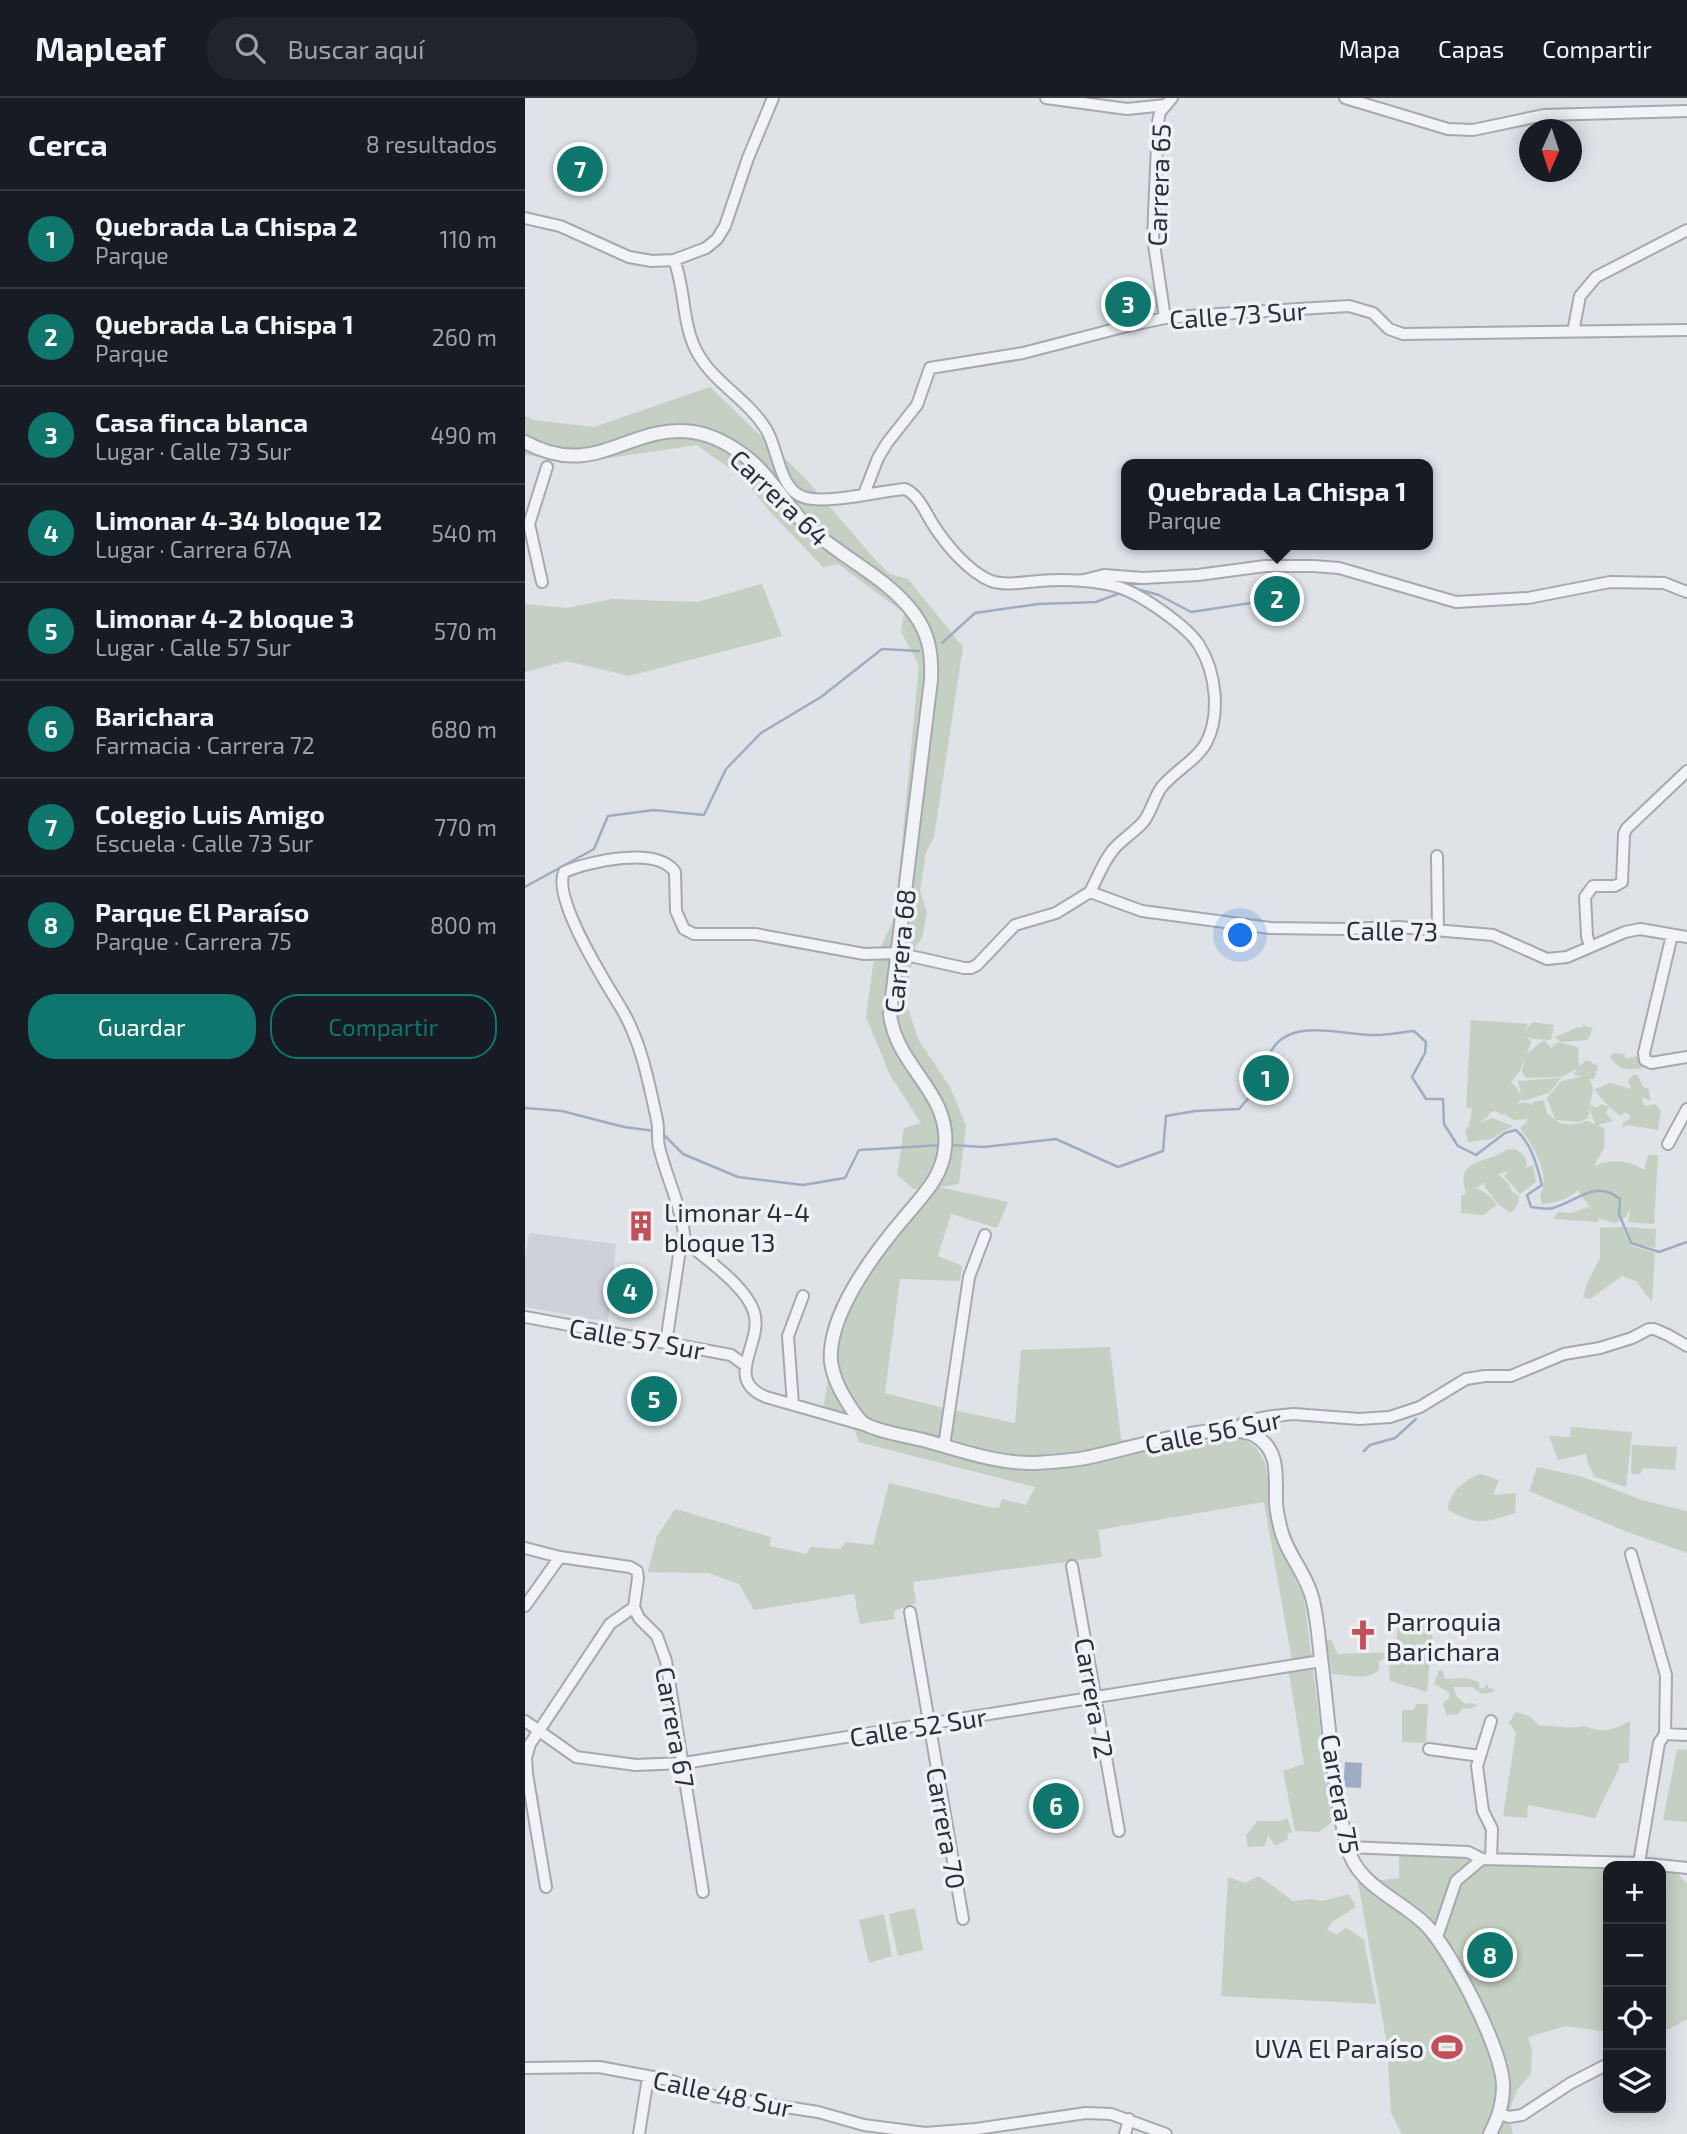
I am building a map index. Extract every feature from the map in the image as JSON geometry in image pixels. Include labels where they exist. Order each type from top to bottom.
[{"type":"street","points":[[525,218],[560,226],[629,257],[652,261],[674,260],[706,248],[717,239],[725,226],[748,158],[773,98]]},
{"type":"street","points":[[1046,98],[1127,109],[1169,101]]},
{"type":"street","points":[[1345,98],[1448,129],[1473,130],[1544,115],[1687,111]]},
{"type":"street","name":"Carrera 65","points":[[1165,318],[1153,238],[1158,121],[1160,112],[1169,101]]},
{"type":"street","points":[[1573,332],[1580,296],[1596,277],[1687,230]]},
{"type":"street","points":[[674,260],[695,347],[708,370],[740,397],[765,427],[791,489],[806,498],[832,499],[905,489],[910,491],[954,552],[970,567],[994,582],[1077,582],[1121,588],[1133,593],[1157,607],[1201,647],[1211,675],[1214,696],[1213,727],[1205,746],[1160,789],[1144,821],[1127,834],[1111,852],[1090,892],[1056,913],[1015,925],[971,968],[897,953],[864,954],[755,934],[694,934],[684,929],[676,911],[675,872],[657,860],[630,858],[604,861],[564,872],[561,882],[580,938],[628,1018],[637,1040],[658,1124],[657,1137],[680,1216],[685,1246]]},
{"type":"street","name":"Calle 73 Sur","points":[[865,494],[887,443],[917,405],[930,368],[1023,353],[1165,318],[1349,306],[1373,313],[1389,329],[1402,334],[1687,330]]},
{"type":"street","name":"Carrera 64","points":[[525,442],[543,452],[566,457],[589,455],[678,431],[695,432],[713,438],[735,449],[753,463],[805,524],[834,549]]},
{"type":"street","points":[[542,582],[527,524],[547,467]]},
{"type":"street","name":"Carrera 68","points":[[834,549],[904,601],[917,617],[931,650],[929,694],[890,1007],[892,1029],[900,1049],[927,1086],[942,1118],[946,1141],[938,1175],[870,1257],[837,1327],[831,1355],[832,1367],[846,1400],[864,1425]]},
{"type":"street","points":[[1077,582],[1098,575],[1143,578],[1198,575],[1265,566],[1313,566],[1339,568],[1456,602],[1528,598],[1610,582],[1664,583],[1687,592]]},
{"type":"street","points":[[1590,947],[1585,897],[1593,886],[1615,886],[1622,882],[1624,834],[1627,828],[1687,771]]},
{"type":"street","points":[[1437,856],[1438,930]]},
{"type":"street","name":"Calle 73","points":[[1090,892],[1142,911],[1270,928],[1399,927],[1493,935],[1547,959],[1567,957],[1625,932],[1640,929],[1687,937]]},
{"type":"street","points":[[1672,935],[1644,1053],[1646,1060],[1651,1063],[1687,1057]]},
{"type":"street","points":[[1668,1144],[1687,1109]]},
{"type":"street","points":[[944,1446],[969,1277],[985,1236]]},
{"type":"street","points":[[666,1343],[680,1249],[691,1246],[721,1271],[749,1301],[755,1314],[754,1337],[746,1366]]},
{"type":"street","points":[[793,1405],[788,1336],[803,1296]]},
{"type":"street","name":"Calle 57 Sur","points":[[525,1317],[731,1355],[746,1366]]},
{"type":"street","name":"Calle 56 Sur","points":[[746,1366],[746,1381],[752,1389],[767,1397],[944,1446],[999,1459],[1031,1463],[1083,1458],[1159,1441],[1233,1430],[1246,1421],[1273,1416],[1359,1419],[1391,1417],[1420,1407],[1466,1379],[1511,1376],[1564,1354],[1621,1342],[1649,1329],[1668,1335],[1687,1346]]},
{"type":"street","points":[[731,1355],[754,1337]]},
{"type":"street","name":"Carrera 75","points":[[1233,1430],[1252,1434],[1260,1439],[1275,1462],[1276,1503],[1281,1532],[1313,1599],[1335,1772],[1352,1863],[1369,1882],[1407,1909],[1437,1937],[1469,1994],[1501,2062],[1504,2085],[1500,2114],[1490,2134]]},
{"type":"street","points":[[525,1548],[560,1557],[630,1567],[637,1571],[638,1578],[633,1607],[610,1624],[537,1730],[526,1758],[546,1887]]},
{"type":"street","points":[[1631,1554],[1665,1675],[1665,1734],[1659,1743],[1639,1861]]},
{"type":"street","points":[[525,1606],[560,1557]]},
{"type":"street","name":"Carrera 72","points":[[1072,1566],[1119,1830]]},
{"type":"street","name":"Carrera 67","points":[[633,1607],[639,1618],[657,1636],[666,1661],[703,1892]]},
{"type":"street","name":"Carrera 70","points":[[910,1612],[963,1919]]},
{"type":"street","name":"Calle 52 Sur","points":[[525,1721],[576,1757],[636,1765],[684,1763],[1321,1661]]},
{"type":"street","points":[[1437,1937],[1456,1881],[1487,1859],[1492,1829],[1483,1811],[1477,1766],[1491,1721]]},
{"type":"street","points":[[1665,1734],[1687,1735]]},
{"type":"street","points":[[1429,1749],[1480,1756]]},
{"type":"street","points":[[1347,1847],[1468,1852],[1487,1859],[1603,1862]]},
{"type":"street","points":[[1666,1866],[1687,1868]]},
{"type":"street","name":"Calle 48 Sur","points":[[525,2068],[599,2067],[669,2080],[713,2096],[818,2112],[863,2129],[937,2133],[1086,2113],[1111,2114],[1166,2134]]},
{"type":"street","points":[[1500,2114],[1509,2117],[1522,2115],[1571,2083],[1603,2067]]},
{"type":"street","points":[[639,2134],[648,2077]]},
{"type":"street","points":[[1125,2134],[1129,2119]]},
{"type":"shaded area","points":[[529,1233],[616,1244],[608,1322],[525,1307],[525,1257]]},
{"type":"green space","points":[[710,387],[806,479],[890,574],[908,579],[963,647],[934,837],[926,852],[920,891],[927,912],[922,938],[915,948],[905,999],[918,1039],[950,1087],[966,1126],[959,1184],[939,1187],[1008,1202],[997,1228],[951,1214],[938,1256],[962,1266],[960,1281],[900,1279],[885,1393],[1015,1423],[1021,1350],[1110,1347],[1121,1439],[1148,1453],[1232,1436],[1247,1441],[1257,1449],[1264,1460],[1270,1486],[1270,1505],[1278,1543],[1304,1598],[1332,1822],[1319,1832],[1295,1831],[1283,1771],[1304,1764],[1289,1673],[1292,1661],[1264,1502],[1098,1530],[1102,1557],[913,1582],[916,1603],[894,1611],[895,1619],[860,1624],[854,1594],[754,1610],[739,1584],[708,1573],[648,1572],[657,1536],[675,1509],[771,1537],[770,1546],[806,1554],[811,1547],[840,1549],[846,1542],[873,1545],[889,1483],[993,1508],[999,1508],[1002,1499],[1026,1505],[1035,1487],[859,1442],[854,1429],[824,1405],[841,1332],[864,1279],[887,1244],[932,1187],[913,1189],[897,1175],[904,1128],[921,1123],[890,1075],[866,1017],[873,965],[895,916],[919,665],[901,632],[904,613],[838,564],[823,567],[771,513],[744,479],[697,445],[581,462],[525,455],[525,416],[533,420],[594,427]]},
{"type":"green space","points":[[762,584],[782,636],[629,676],[567,661],[525,672],[525,604],[567,608],[612,599],[697,602]]},
{"type":"green space","points":[[1471,1020],[1528,1024],[1525,1031],[1532,1022],[1554,1025],[1551,1040],[1526,1036],[1531,1041],[1527,1054],[1544,1040],[1551,1048],[1558,1042],[1578,1047],[1579,1066],[1587,1060],[1598,1066],[1594,1079],[1590,1079],[1593,1089],[1588,1118],[1579,1122],[1556,1120],[1567,1125],[1587,1121],[1595,1124],[1590,1111],[1591,1105],[1596,1108],[1602,1104],[1609,1107],[1606,1113],[1613,1121],[1598,1125],[1605,1130],[1604,1148],[1594,1166],[1619,1162],[1644,1170],[1648,1155],[1658,1155],[1654,1224],[1628,1222],[1631,1206],[1625,1218],[1615,1223],[1597,1218],[1599,1222],[1554,1219],[1558,1212],[1571,1213],[1589,1207],[1593,1211],[1577,1190],[1566,1199],[1542,1204],[1542,1170],[1535,1151],[1520,1128],[1528,1119],[1514,1120],[1506,1113],[1503,1115],[1495,1111],[1487,1114],[1489,1116],[1478,1123],[1492,1118],[1513,1126],[1491,1139],[1468,1142],[1465,1129],[1469,1127],[1472,1109],[1466,1107]],"holes":[[[1524,1058],[1522,1072],[1526,1078],[1561,1077],[1578,1068],[1573,1074],[1581,1077],[1561,1081],[1547,1098],[1555,1120],[1547,1113],[1544,1100],[1533,1102],[1532,1105],[1525,1102],[1517,1104],[1522,1099],[1523,1101],[1549,1093],[1561,1078],[1518,1081],[1521,1096],[1511,1082],[1520,1071]]]},
{"type":"green space","points":[[1582,1025],[1593,1028],[1588,1040],[1560,1042],[1555,1037],[1578,1027],[1582,1028]]},
{"type":"green space","points":[[1614,1053],[1625,1054],[1625,1059],[1637,1056],[1644,1064],[1642,1068],[1624,1068],[1616,1065],[1610,1057]]},
{"type":"green space","points":[[1633,1075],[1638,1075],[1643,1087],[1649,1089],[1650,1101],[1642,1097],[1644,1106],[1655,1104],[1661,1111],[1658,1130],[1628,1125],[1622,1128],[1623,1122],[1629,1120],[1630,1115],[1625,1112],[1621,1116],[1618,1114],[1595,1089],[1610,1083],[1632,1089],[1628,1082]]},
{"type":"green space","points":[[1508,1149],[1522,1154],[1527,1163],[1525,1168],[1533,1165],[1536,1182],[1520,1194],[1504,1176],[1509,1171],[1498,1174],[1509,1184],[1511,1191],[1519,1196],[1518,1204],[1511,1213],[1499,1205],[1484,1186],[1487,1182],[1466,1193],[1463,1182],[1468,1168]]},
{"type":"green space","points":[[1477,1188],[1489,1195],[1497,1205],[1483,1215],[1461,1213],[1461,1196]]},
{"type":"green space","points":[[1622,1227],[1630,1245],[1655,1253],[1652,1302],[1636,1281],[1622,1276],[1590,1299],[1583,1297],[1600,1258],[1600,1228]]},
{"type":"green space","points":[[1625,1227],[1656,1229],[1655,1248],[1631,1243]]},
{"type":"green space","points":[[1571,1427],[1632,1432],[1626,1487],[1595,1477],[1586,1454],[1558,1460],[1549,1436],[1570,1437]]},
{"type":"green space","points":[[1632,1445],[1677,1447],[1675,1470],[1643,1468],[1640,1474],[1631,1474]]},
{"type":"green space","points":[[1537,1467],[1580,1476],[1642,1500],[1687,1511],[1687,1553],[1625,1531],[1529,1491]]},
{"type":"green space","points":[[1480,1474],[1499,1480],[1493,1495],[1516,1493],[1515,1513],[1474,1521],[1448,1510],[1454,1492]]},
{"type":"green space","points":[[1399,1616],[1434,1618],[1427,1692],[1390,1681],[1389,1663],[1384,1658],[1379,1662],[1379,1670],[1368,1675],[1332,1674],[1326,1640],[1331,1640],[1338,1654],[1395,1652]]},
{"type":"green space","points":[[1439,1670],[1443,1671],[1445,1679],[1467,1678],[1479,1682],[1482,1689],[1488,1684],[1488,1688],[1495,1689],[1482,1694],[1472,1687],[1454,1687],[1456,1696],[1465,1704],[1478,1705],[1470,1709],[1463,1708],[1458,1714],[1447,1715],[1443,1703],[1450,1693],[1434,1684]]},
{"type":"green space","points":[[1416,1704],[1428,1704],[1426,1743],[1402,1742],[1402,1710],[1413,1710]]},
{"type":"green space","points":[[1516,1712],[1529,1716],[1540,1726],[1584,1726],[1602,1730],[1613,1729],[1630,1721],[1629,1762],[1618,1764],[1620,1766],[1595,1818],[1528,1805],[1527,1818],[1503,1816],[1516,1732],[1509,1723]]},
{"type":"green space","points":[[1677,1749],[1687,1750],[1687,1822],[1663,1820]]},
{"type":"green space","points":[[1287,1818],[1292,1832],[1287,1834],[1288,1839],[1275,1846],[1268,1835],[1265,1846],[1248,1847],[1246,1835],[1258,1821],[1280,1821]]},
{"type":"green space","points":[[1399,1854],[1464,1858],[1501,1865],[1603,1868],[1603,2031],[1566,2026],[1528,2037],[1532,2051],[1531,2074],[1517,2090],[1508,2115],[1513,2134],[1402,2134],[1391,2113],[1387,2044],[1358,1883],[1399,1878]]},
{"type":"green space","points":[[1666,1869],[1674,1869],[1687,1884],[1687,2019],[1666,2029]]},
{"type":"green space","points":[[1259,1876],[1293,1901],[1321,1901],[1349,1894],[1356,1907],[1333,1921],[1327,1930],[1337,1935],[1346,1927],[1364,1940],[1376,2004],[1221,1996],[1228,1877],[1245,1883]]},
{"type":"green space","points":[[915,1908],[923,1950],[898,1956],[889,1914]]},
{"type":"green space","points":[[884,1914],[892,1956],[869,1963],[859,1920]]},
{"type":"water","points":[[1345,1762],[1362,1763],[1361,1788],[1343,1787]]},
{"type":"waterway","points":[[1133,588],[1159,595],[1191,612],[1277,599]]},
{"type":"waterway","points":[[942,643],[975,613],[1038,604],[1096,602],[1120,593]]},
{"type":"waterway","points":[[525,887],[594,849],[608,816],[654,810],[704,815],[726,769],[761,733],[821,697],[882,649],[919,651]]},
{"type":"waterway","points":[[949,1145],[984,1147],[1056,1139],[1118,1167],[1163,1151],[1166,1116],[1195,1111],[1239,1109],[1266,1078],[1265,1062],[1273,1048],[1294,1033],[1321,1030],[1376,1035],[1414,1031],[1426,1042],[1425,1053],[1412,1077],[1426,1099],[1443,1099],[1444,1124],[1458,1146],[1476,1155],[1505,1133],[1516,1130],[1526,1141],[1536,1162],[1542,1185],[1527,1195],[1531,1207],[1553,1208],[1587,1193],[1603,1191],[1620,1199],[1619,1214],[1631,1243],[1659,1252],[1687,1242]]},
{"type":"waterway","points":[[525,1108],[562,1111],[624,1127],[655,1131]]},
{"type":"waterway","points":[[662,1133],[683,1154],[738,1177],[803,1185],[845,1178],[859,1150],[942,1145]]},
{"type":"waterway","points":[[1364,1451],[1370,1445],[1395,1438],[1416,1419]]},
{"type":"place","name":"Colegio Luis Amigo","points":[[580,169]]},
{"type":"place","name":"Casa finca blanca","points":[[1128,304]]},
{"type":"place","name":"Quebrada La Chispa 1","points":[[1277,599]]},
{"type":"place","name":"Quebrada La Chispa 2","points":[[1266,1078]]},
{"type":"place","name":"Limonar 4-4 bloque 13","points":[[641,1226]]},
{"type":"place","name":"Limonar 4-34 bloque 12","points":[[630,1291]]},
{"type":"place","name":"Limonar 4-2 bloque 3","points":[[654,1399]]},
{"type":"place","name":"Parroquia Barichara","points":[[1363,1635]]},
{"type":"place","name":"Barichara","points":[[1056,1806]]},
{"type":"place","name":"Parque El Paraíso","points":[[1490,1955]]},
{"type":"place","name":"UVA El Paraíso","points":[[1447,2047]]}]
